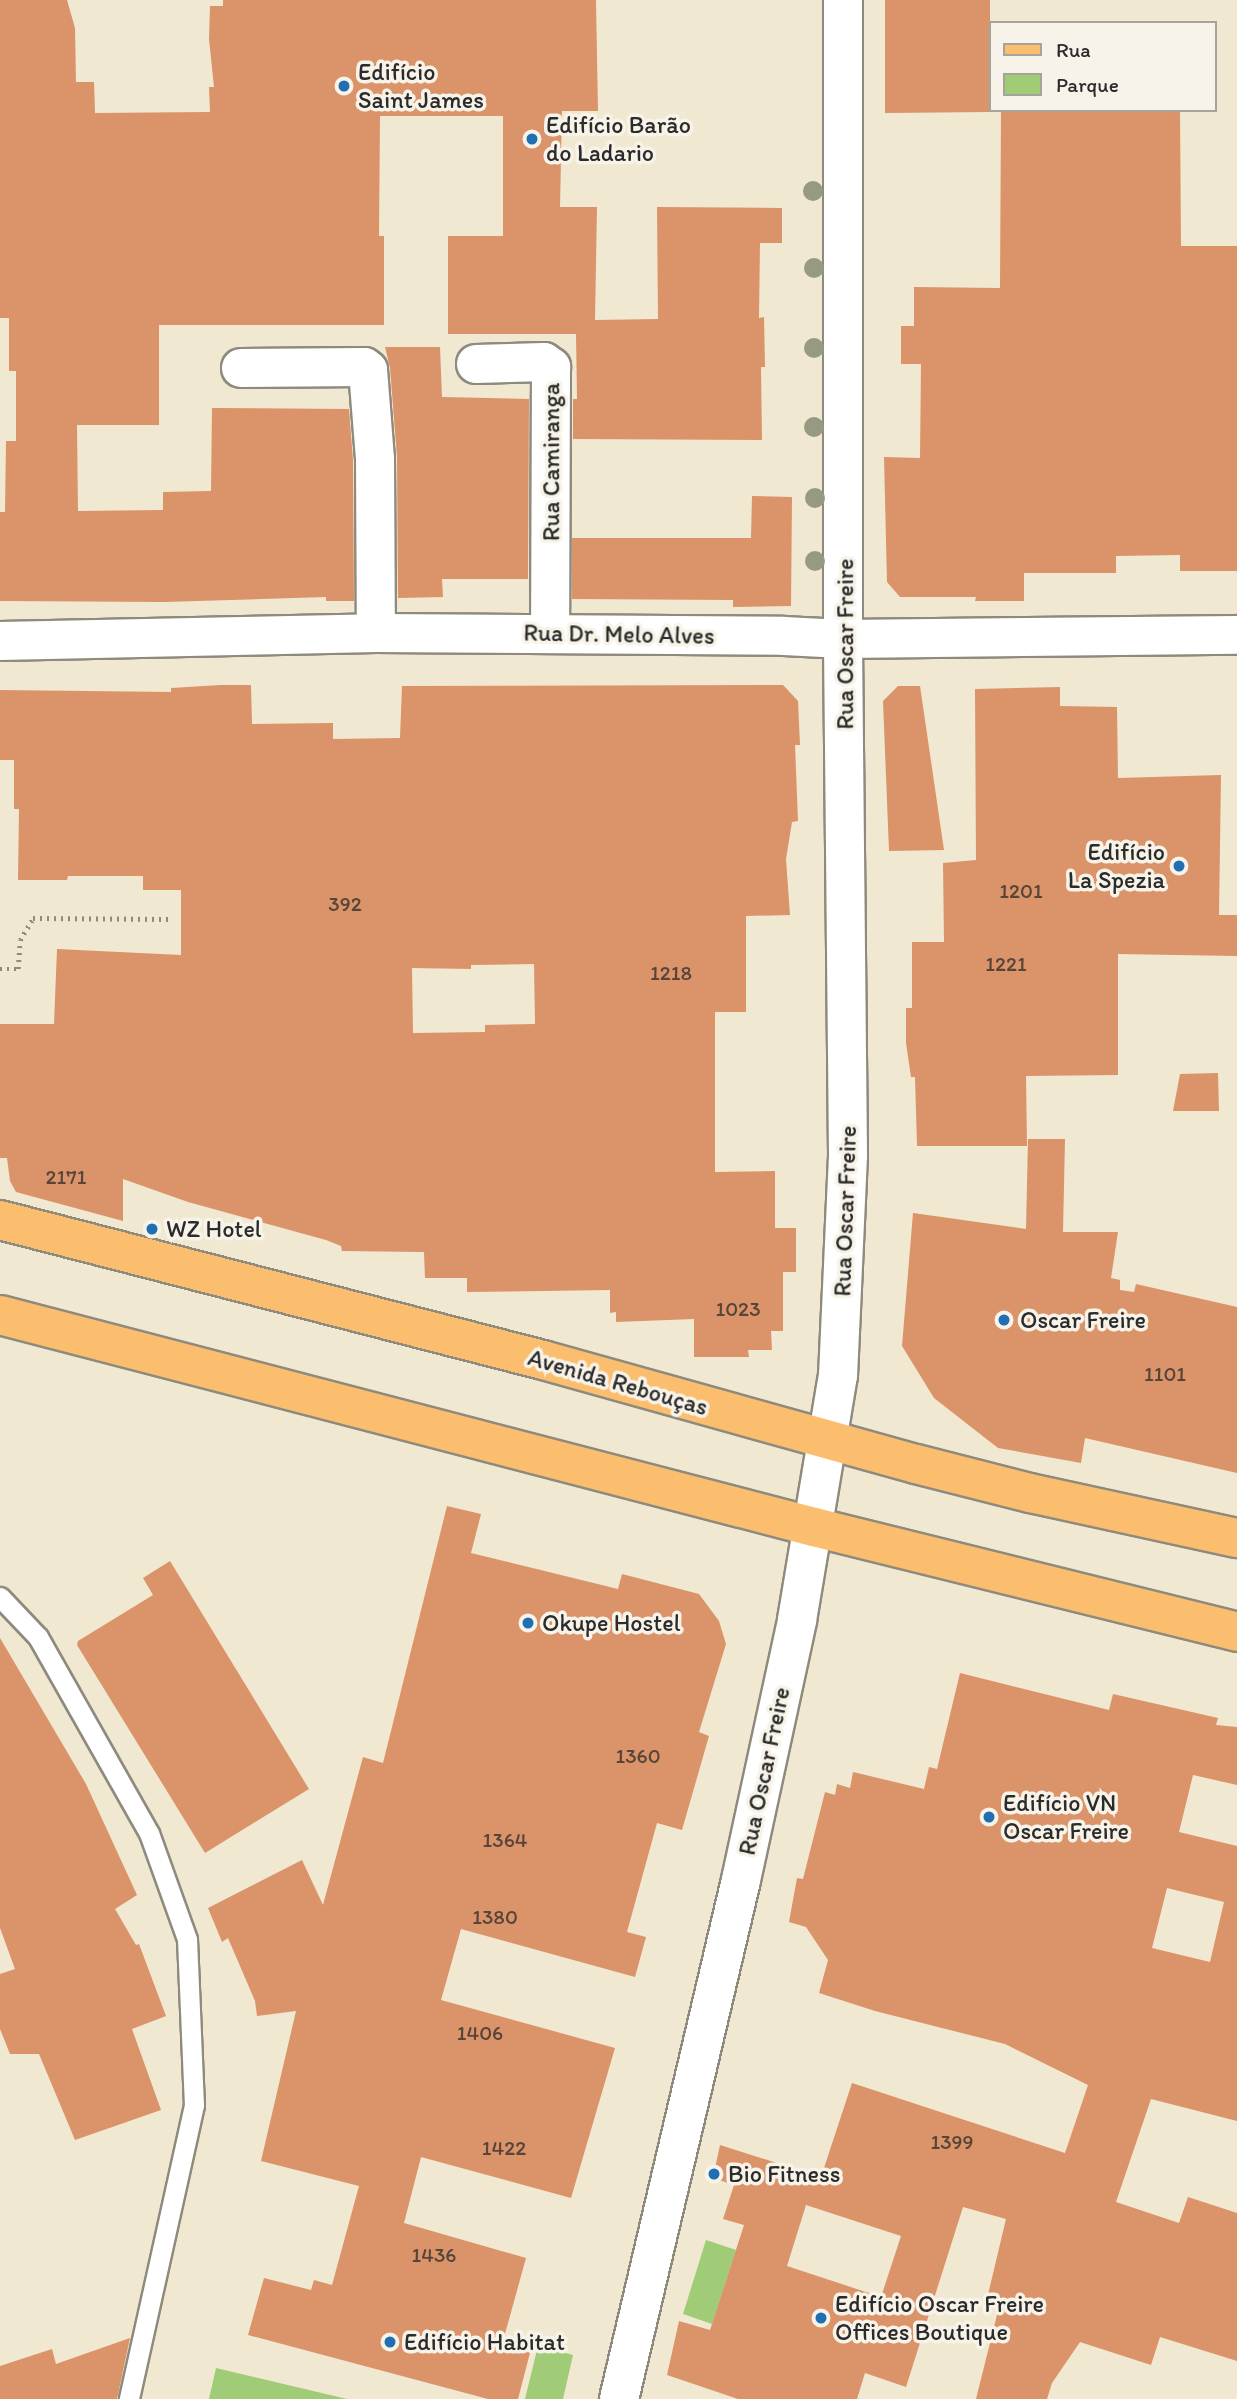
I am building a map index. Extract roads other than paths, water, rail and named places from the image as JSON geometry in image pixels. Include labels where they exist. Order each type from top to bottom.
[{"type":"main road","name":"Avenida Rebouças","points":[[0,1220],[543,1360],[828,1441],[1030,1493],[1237,1538]]},
{"type":"main road","points":[[0,1315],[814,1527],[1237,1632]]},
{"type":"street","name":"Rua Oscar Freire","points":[[619,2399],[741,1880],[805,1583],[838,1376],[848,1155],[843,639],[844,0]]},
{"type":"street","name":"Rua Camiranga","points":[[476,364],[544,362],[551,367],[550,633]]},
{"type":"street","points":[[240,368],[368,370],[375,460],[376,633]]},
{"type":"street","name":"Rua Dr. Melo Alves","points":[[0,641],[376,633],[550,633],[843,639],[1237,635]]},
{"type":"lane","points":[[0,1597],[38,1637],[149,1833],[187,1938],[194,2105],[129,2399]]},
{"type":"place","name":"Edifício Saint James","points":[[344,86]]},
{"type":"place","name":"Edifício Barão do Ladario","points":[[532,139]]},
{"type":"place","name":"Edifício La Spezia","points":[[1179,866]]},
{"type":"place","name":"WZ Hotel","points":[[152,1229]]},
{"type":"place","name":"Oscar Freire","points":[[1004,1320]]},
{"type":"place","name":"Okupe Hostel","points":[[528,1623]]},
{"type":"place","name":"Edifício VN Oscar Freire","points":[[989,1817]]},
{"type":"place","name":"Bio Fitness","points":[[714,2174]]},
{"type":"place","name":"Edifício Oscar Freire Offices Boutique","points":[[821,2318]]},
{"type":"place","name":"Edifício Habitat","points":[[390,2342]]}]
